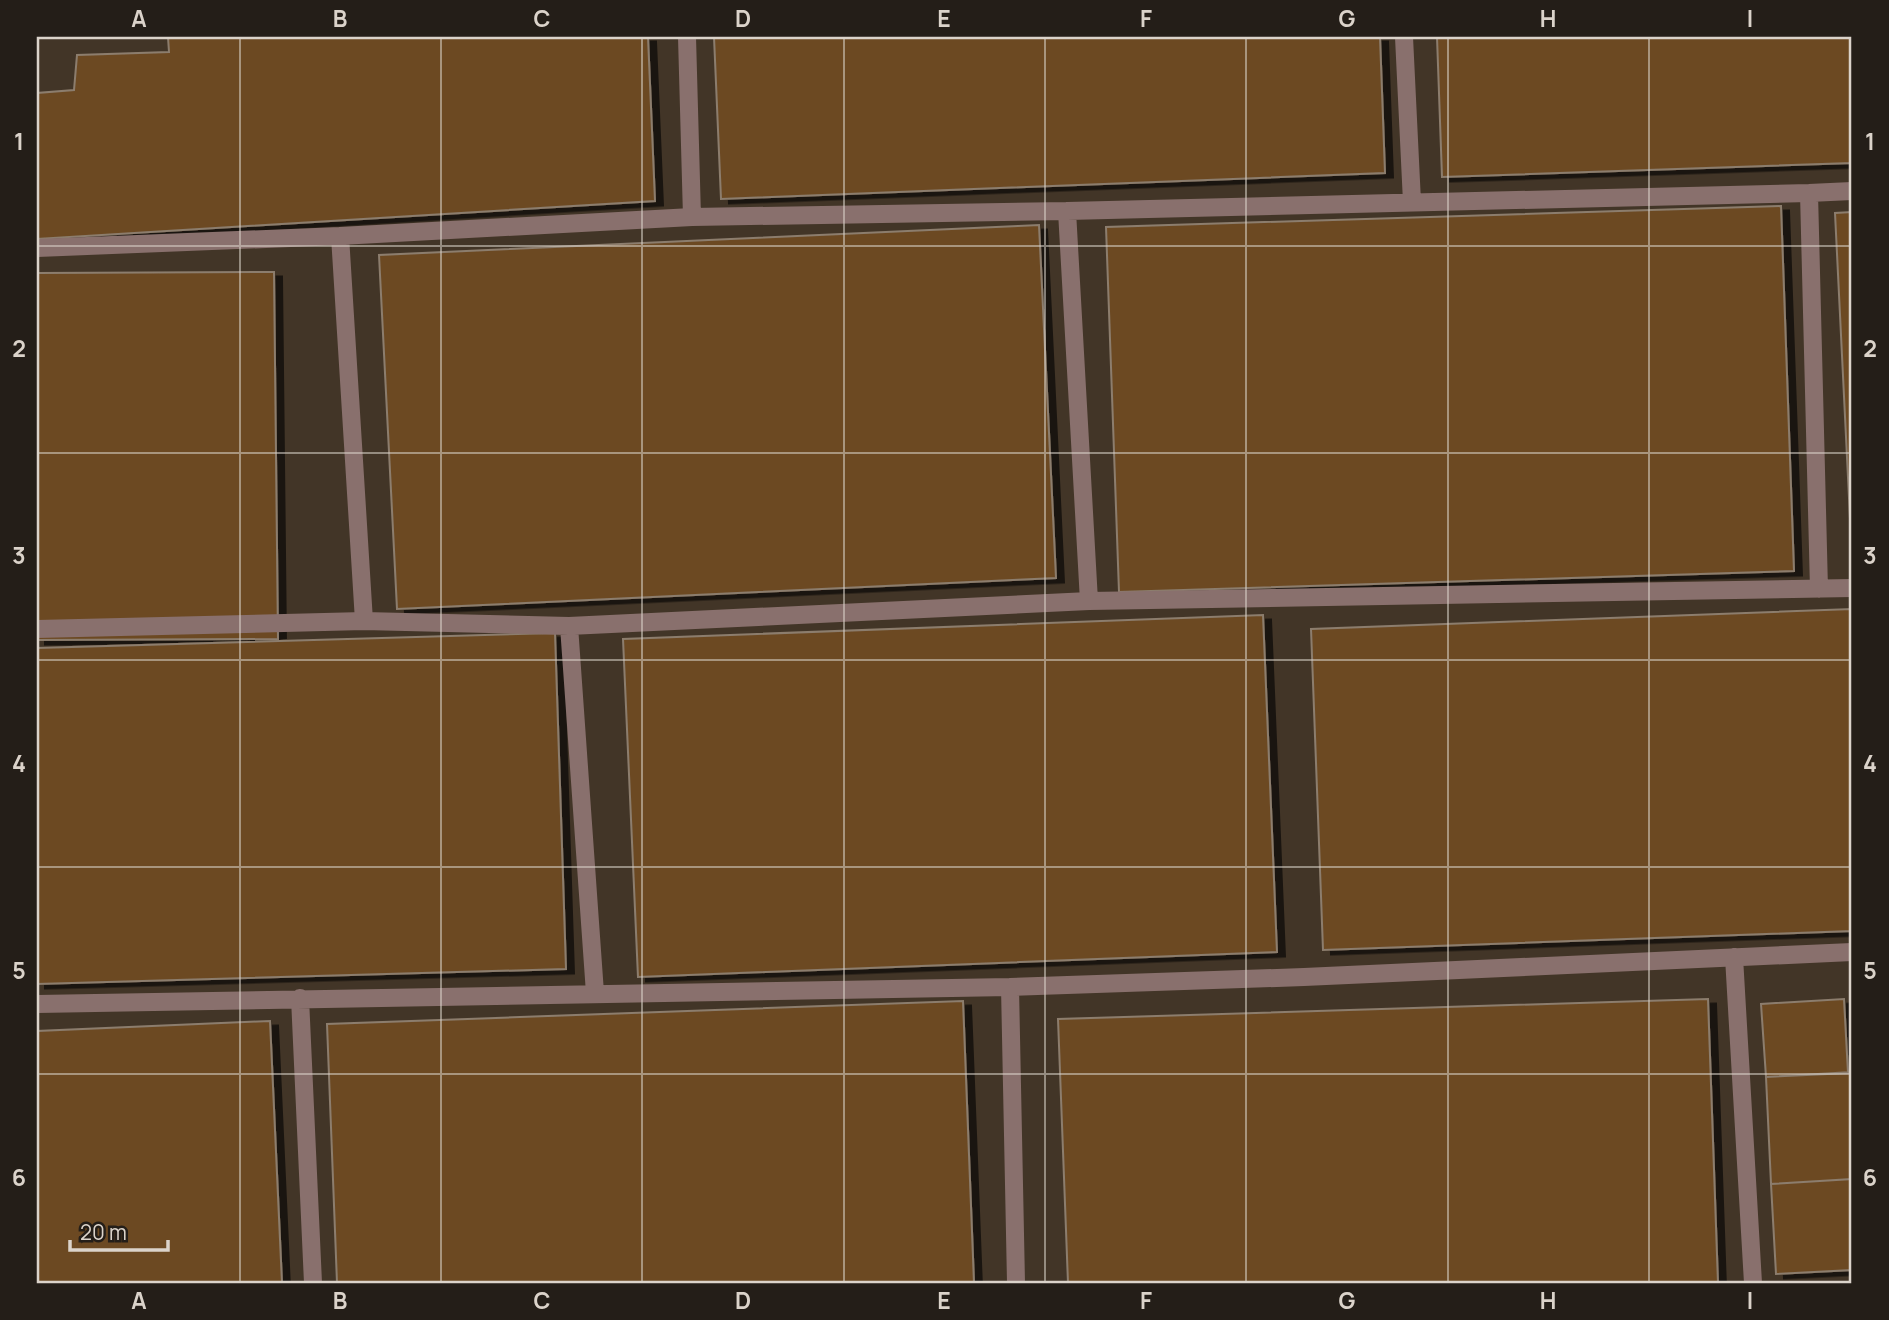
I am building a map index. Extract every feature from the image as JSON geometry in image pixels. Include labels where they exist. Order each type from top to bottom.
[{"type":"lane","points":[[688,37],[692,217]]},
{"type":"lane","points":[[1404,37],[1412,202]]},
{"type":"lane","points":[[37,248],[340,236],[692,217],[1067,211],[1852,191]]},
{"type":"lane","points":[[1809,193],[1819,589]]},
{"type":"lane","points":[[1067,211],[1089,601]]},
{"type":"lane","points":[[340,236],[365,621]]},
{"type":"lane","points":[[37,629],[365,621],[569,626],[1089,601],[1852,587]]},
{"type":"lane","points":[[569,626],[595,993]]},
{"type":"lane","points":[[37,1004],[1010,987],[1304,977],[1852,952]]},
{"type":"lane","points":[[1734,957],[1753,1283]]},
{"type":"lane","points":[[1010,987],[1016,1283]]},
{"type":"lane","points":[[300,998],[313,1283]]},
{"type":"building","points":[[168,37],[648,37],[655,201],[37,239],[37,93],[74,90],[77,55],[169,52]]},
{"type":"building","points":[[714,37],[1380,37],[1385,173],[721,199]]},
{"type":"building","points":[[1437,37],[1852,37],[1852,163],[1442,177]]},
{"type":"building","points":[[1781,206],[1794,571],[1119,592],[1106,227]]},
{"type":"building","points":[[1852,212],[1852,559],[1835,213]]},
{"type":"building","points":[[1039,225],[1056,578],[397,609],[379,255]]},
{"type":"building","points":[[274,272],[278,639],[37,640],[37,273]]},
{"type":"building","points":[[1852,609],[1852,931],[1323,950],[1311,629]]},
{"type":"building","points":[[1263,615],[1277,952],[638,977],[623,639]]},
{"type":"building","points":[[555,633],[566,969],[37,984],[37,648]]},
{"type":"building","points":[[1708,999],[1718,1283],[1068,1283],[1058,1019]]},
{"type":"building","points":[[1844,999],[1848,1073],[1766,1077],[1761,1004]]},
{"type":"building","points":[[963,1001],[974,1283],[337,1283],[327,1024]]},
{"type":"building","points":[[270,1021],[282,1283],[37,1283],[37,1031]]},
{"type":"building","points":[[1852,1072],[1852,1179],[1771,1184],[1766,1077]]},
{"type":"building","points":[[1852,1179],[1852,1270],[1776,1274],[1771,1184]]}]
